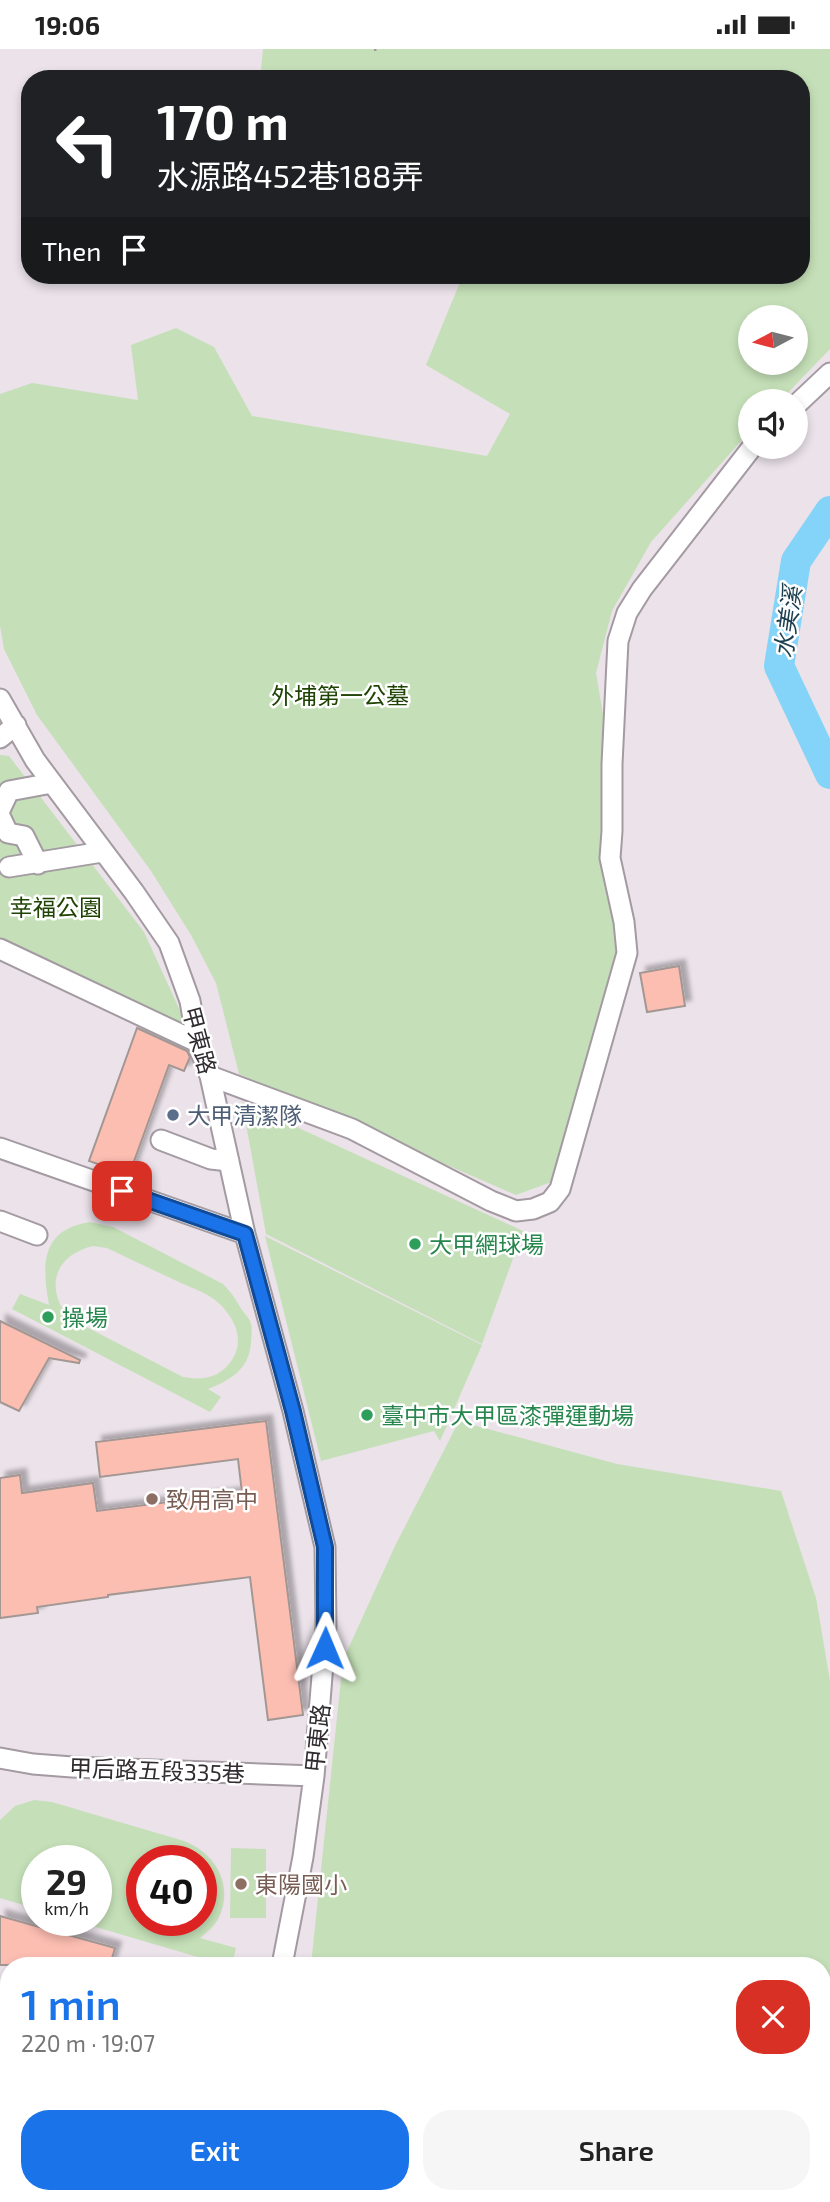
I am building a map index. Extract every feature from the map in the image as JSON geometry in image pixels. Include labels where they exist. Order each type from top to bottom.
[{"type":"street","points":[[808,394],[830,373]]},
{"type":"street","points":[[210,1076],[352,1129],[491,1201],[516,1211],[533,1209],[550,1202],[560,1189],[564,1177],[627,953],[624,922],[610,858],[618,641],[627,613],[642,589],[743,459]]},
{"type":"street","name":"甲東路","points":[[0,699],[35,760],[169,943],[190,1001],[197,1042],[210,1076],[245,1234],[293,1411],[325,1547],[325,1648],[314,1776],[303,1857],[284,1957]]},
{"type":"street","points":[[0,738],[16,725]]},
{"type":"street","points":[[0,810],[9,791],[52,783]]},
{"type":"street","points":[[0,816],[8,833],[24,836],[37,864]]},
{"type":"street","points":[[9,867],[102,852]]},
{"type":"street","points":[[0,949],[197,1042]]},
{"type":"street","points":[[161,1140],[211,1159],[229,1161]]},
{"type":"street","points":[[0,1148],[245,1234]]},
{"type":"street","points":[[0,1221],[37,1235]]},
{"type":"street","name":"甲后路五段335巷","points":[[0,1758],[72,1767],[314,1776]]},
{"type":"green space","name":"外埔第一公墓","points":[[263,49],[830,49],[830,349],[808,372],[808,305],[738,305],[738,375],[805,375],[792,389],[738,389],[738,445],[651,542],[612,611],[596,673],[603,714],[607,774],[601,847],[627,938],[554,1181],[516,1195],[239,1074],[216,983],[191,935],[151,871],[37,715],[4,649],[0,626],[0,394],[32,383],[138,400],[131,345],[176,328],[214,347],[252,416],[487,456],[510,414],[426,365],[459,284],[810,284],[810,70],[261,70]]},
{"type":"green space","name":"幸福公園","points":[[0,755],[9,756],[144,932],[187,1026],[0,943]]},
{"type":"green space","points":[[242,1102],[523,1231],[482,1344],[266,1234]]},
{"type":"green space","name":"操場","points":[[90,1222],[113,1227],[223,1284],[233,1295],[251,1324],[250,1352],[243,1367],[224,1382],[208,1389],[221,1397],[210,1412],[12,1309],[20,1294],[49,1305],[45,1276],[48,1252],[53,1241],[74,1226]],"holes":[[[93,1246],[107,1248],[203,1292],[222,1306],[233,1322],[238,1339],[234,1357],[223,1370],[207,1377],[183,1377],[69,1318],[57,1295],[57,1274],[62,1265],[80,1250]]]},
{"type":"green space","points":[[265,1236],[482,1345],[440,1441],[434,1431],[321,1461]]},
{"type":"green space","points":[[459,1421],[617,1464],[781,1491],[816,1598],[830,1681],[830,1957],[312,1957],[343,1660],[395,1546]]},
{"type":"green space","points":[[34,1800],[52,1802],[193,1845],[126,1845],[126,1936],[112,1932],[112,1845],[21,1845],[21,1904],[0,1898],[0,1820],[15,1806]]},
{"type":"green space","points":[[231,1848],[266,1849],[266,1918],[230,1918]]},
{"type":"green space","points":[[217,1868],[223,1882],[223,1905],[217,1920]]},
{"type":"green space","points":[[126,1936],[202,1936],[200,1938],[236,1948],[234,1957],[198,1957]]},
{"type":"building","points":[[679,966],[685,1006],[647,1012],[640,973]]},
{"type":"building","name":"大甲清潔隊","points":[[137,1028],[187,1051],[190,1057],[184,1071],[169,1065],[129,1175],[89,1161]]},
{"type":"building","points":[[0,1321],[80,1360],[79,1363],[49,1358],[19,1411],[0,1402]]},
{"type":"building","points":[[266,1421],[303,1715],[268,1720],[250,1577],[108,1595],[37,1607],[38,1613],[0,1618],[0,1478],[20,1475],[22,1493],[93,1483],[97,1511],[242,1493],[238,1459],[100,1477],[96,1442]]},
{"type":"building","points":[[0,1916],[21,1922],[21,1936],[72,1936],[115,1948],[112,1957],[0,1957]]},
{"type":"waterway","name":"水美溪","points":[[830,511],[796,561],[779,666],[830,774]]},
{"type":"place","name":"大甲清潔隊","points":[[173,1115]]},
{"type":"place","name":"大甲網球場","points":[[415,1244]]},
{"type":"place","name":"操場","points":[[48,1317]]},
{"type":"place","name":"臺中市大甲區漆彈運動場","points":[[367,1415]]},
{"type":"place","name":"致用高中","points":[[152,1499]]},
{"type":"place","name":"東陽國小","points":[[241,1884]]},
{"type":"route","points":[[122,1191],[245,1234],[293,1411],[325,1547],[325,1648]]}]
